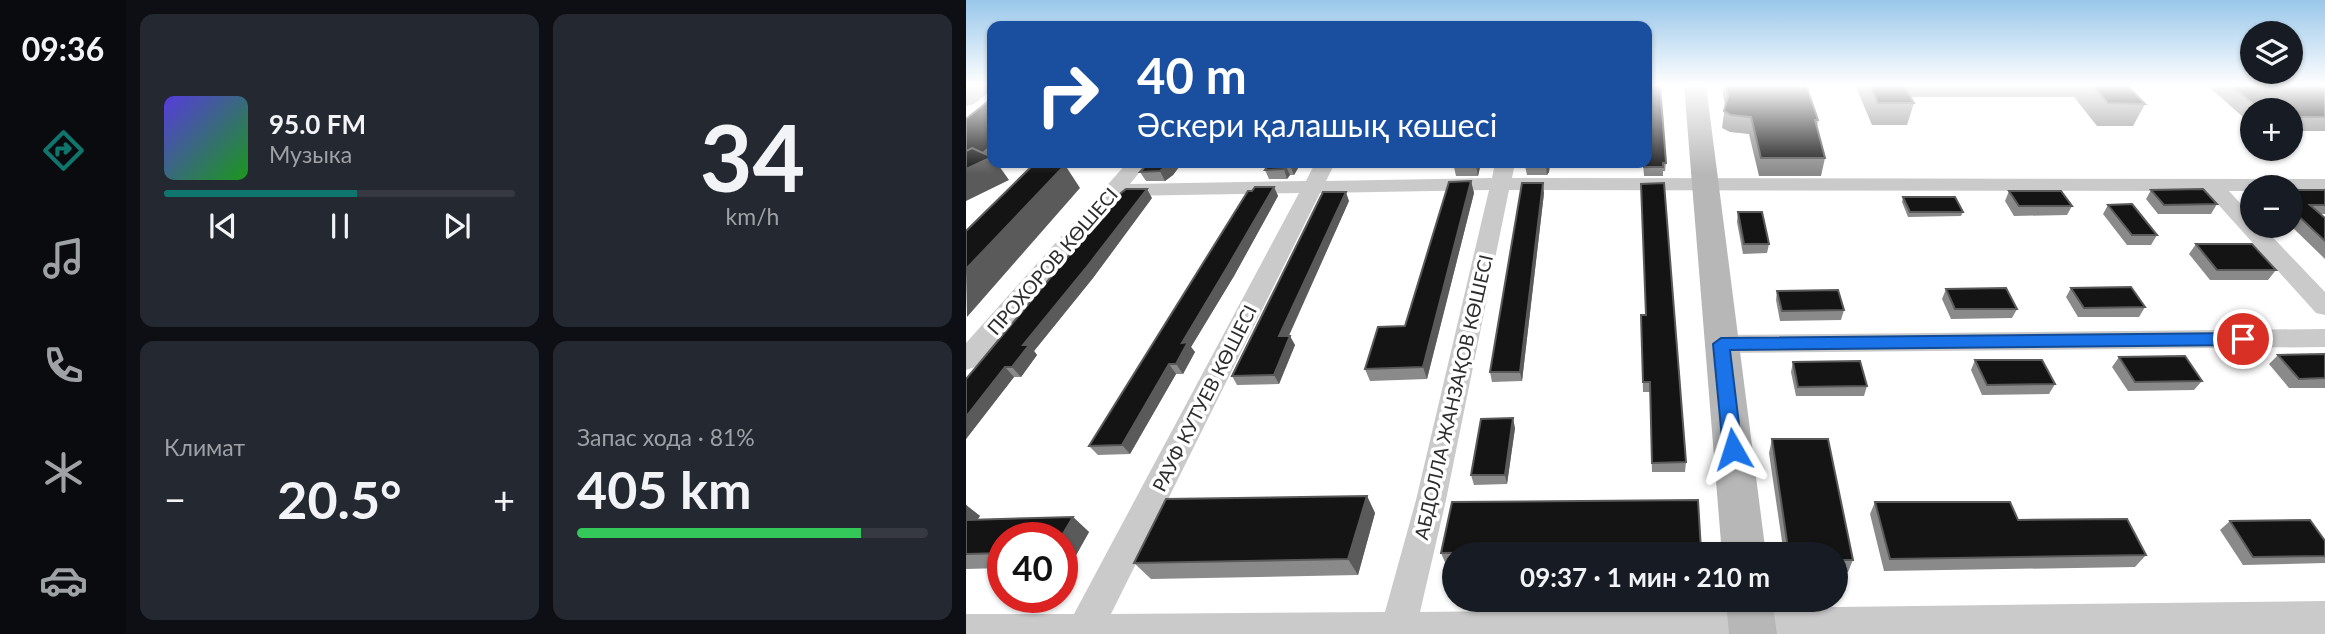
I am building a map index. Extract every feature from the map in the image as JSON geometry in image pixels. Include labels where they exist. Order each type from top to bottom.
[{"type":"street","points":[[1698,115],[1743,542]]},
{"type":"street","name":"ПРОХОРОВ КӨШЕСІ","points":[[966,360],[1133,168]]},
{"type":"street","points":[[1114,190],[1318,175],[1502,173],[1704,184],[2325,185]]},
{"type":"street","name":"АБДОЛЛА ЖАНЗАҚОВ КӨШЕСІ","points":[[1398,630],[1431,500],[1502,173]]},
{"type":"street","name":"РАУФ КУТУЕВ КӨШЕСІ","points":[[1083,633],[1318,175]]},
{"type":"street","points":[[2212,185],[2325,307]]},
{"type":"street","points":[[1721,344],[2325,338]]},
{"type":"street","points":[[966,632],[1398,630],[1751,620],[2122,628],[2325,618]]},
{"type":"building","points":[[972,115],[987,115],[987,149],[983,153],[972,148],[966,151],[966,119]]},
{"type":"building","points":[[1652,115],[1662,115],[1666,163],[1663,163],[1663,167],[1652,167]]},
{"type":"building","points":[[1731,115],[1816,115],[1818,120],[1815,120],[1825,158],[1761,158],[1751,117]]},
{"type":"building","points":[[2303,115],[2325,115],[2325,117],[2303,117]]},
{"type":"building","points":[[972,148],[987,155],[987,159],[966,169],[966,151]]},
{"type":"building","points":[[1030,168],[1062,168],[966,269],[966,231]]},
{"type":"building","points":[[1144,168],[1164,168],[1160,171],[1140,172]]},
{"type":"building","points":[[1471,181],[1423,367],[1365,369],[1378,327],[1405,326],[1449,182]]},
{"type":"building","points":[[1522,183],[1543,183],[1520,372],[1490,372]]},
{"type":"building","points":[[1664,183],[1686,462],[1652,463],[1650,382],[1643,382],[1641,315],[1646,315],[1641,184]]},
{"type":"building","points":[[1255,187],[1274,187],[1182,343],[1188,342],[1176,364],[1169,364],[1122,445],[1089,446],[1248,191]]},
{"type":"building","points":[[1126,189],[1147,189],[1023,345],[1029,345],[1012,367],[1005,367],[966,417],[966,379]]},
{"type":"building","points":[[2203,189],[2217,204],[2164,205],[2151,190]]},
{"type":"building","points":[[2303,190],[2325,190],[2325,205],[2310,205],[2325,218],[2325,241],[2303,220]]},
{"type":"building","points":[[2009,191],[2061,191],[2072,206],[2019,206]]},
{"type":"building","points":[[1323,192],[1346,192],[1279,336],[1290,336],[1274,375],[1232,376]]},
{"type":"building","points":[[1903,197],[1955,197],[1963,212],[1910,212]]},
{"type":"building","points":[[2132,204],[2157,235],[2132,235],[2108,205]]},
{"type":"building","points":[[1738,212],[1762,212],[1769,244],[1744,244]]},
{"type":"building","points":[[2196,244],[2252,244],[2276,270],[2217,270]]},
{"type":"building","points":[[2131,287],[2145,307],[2084,308],[2071,288]]},
{"type":"building","points":[[2006,288],[2017,309],[1955,309],[1946,289]]},
{"type":"building","points":[[1838,290],[1844,310],[1782,311],[1777,291]]},
{"type":"building","points":[[2325,354],[2325,378],[2299,379],[2278,355]]},
{"type":"building","points":[[2185,356],[2202,381],[2135,382],[2119,357]]},
{"type":"building","points":[[1975,360],[2042,360],[2055,384],[1987,385]]},
{"type":"building","points":[[1860,361],[1867,386],[1798,387],[1793,362]]},
{"type":"building","points":[[1513,418],[1505,475],[1471,475],[1481,419]]},
{"type":"building","points":[[1772,439],[1828,439],[1853,560],[1848,560],[1848,542],[1787,542]]},
{"type":"building","points":[[1367,496],[1348,559],[1134,563],[1166,499]]},
{"type":"building","points":[[1698,500],[1701,542],[1443,542],[1452,502]]},
{"type":"building","points":[[1875,502],[2010,502],[2018,520],[2127,519],[2146,555],[1890,559]]},
{"type":"building","points":[[1073,517],[1070,522],[987,522],[987,553],[966,554],[966,520]]},
{"type":"building","points":[[2310,520],[2325,541],[2325,556],[2253,557],[2230,521]]},
{"type":"route","points":[[1733,449],[1721,344],[2243,339]]}]
